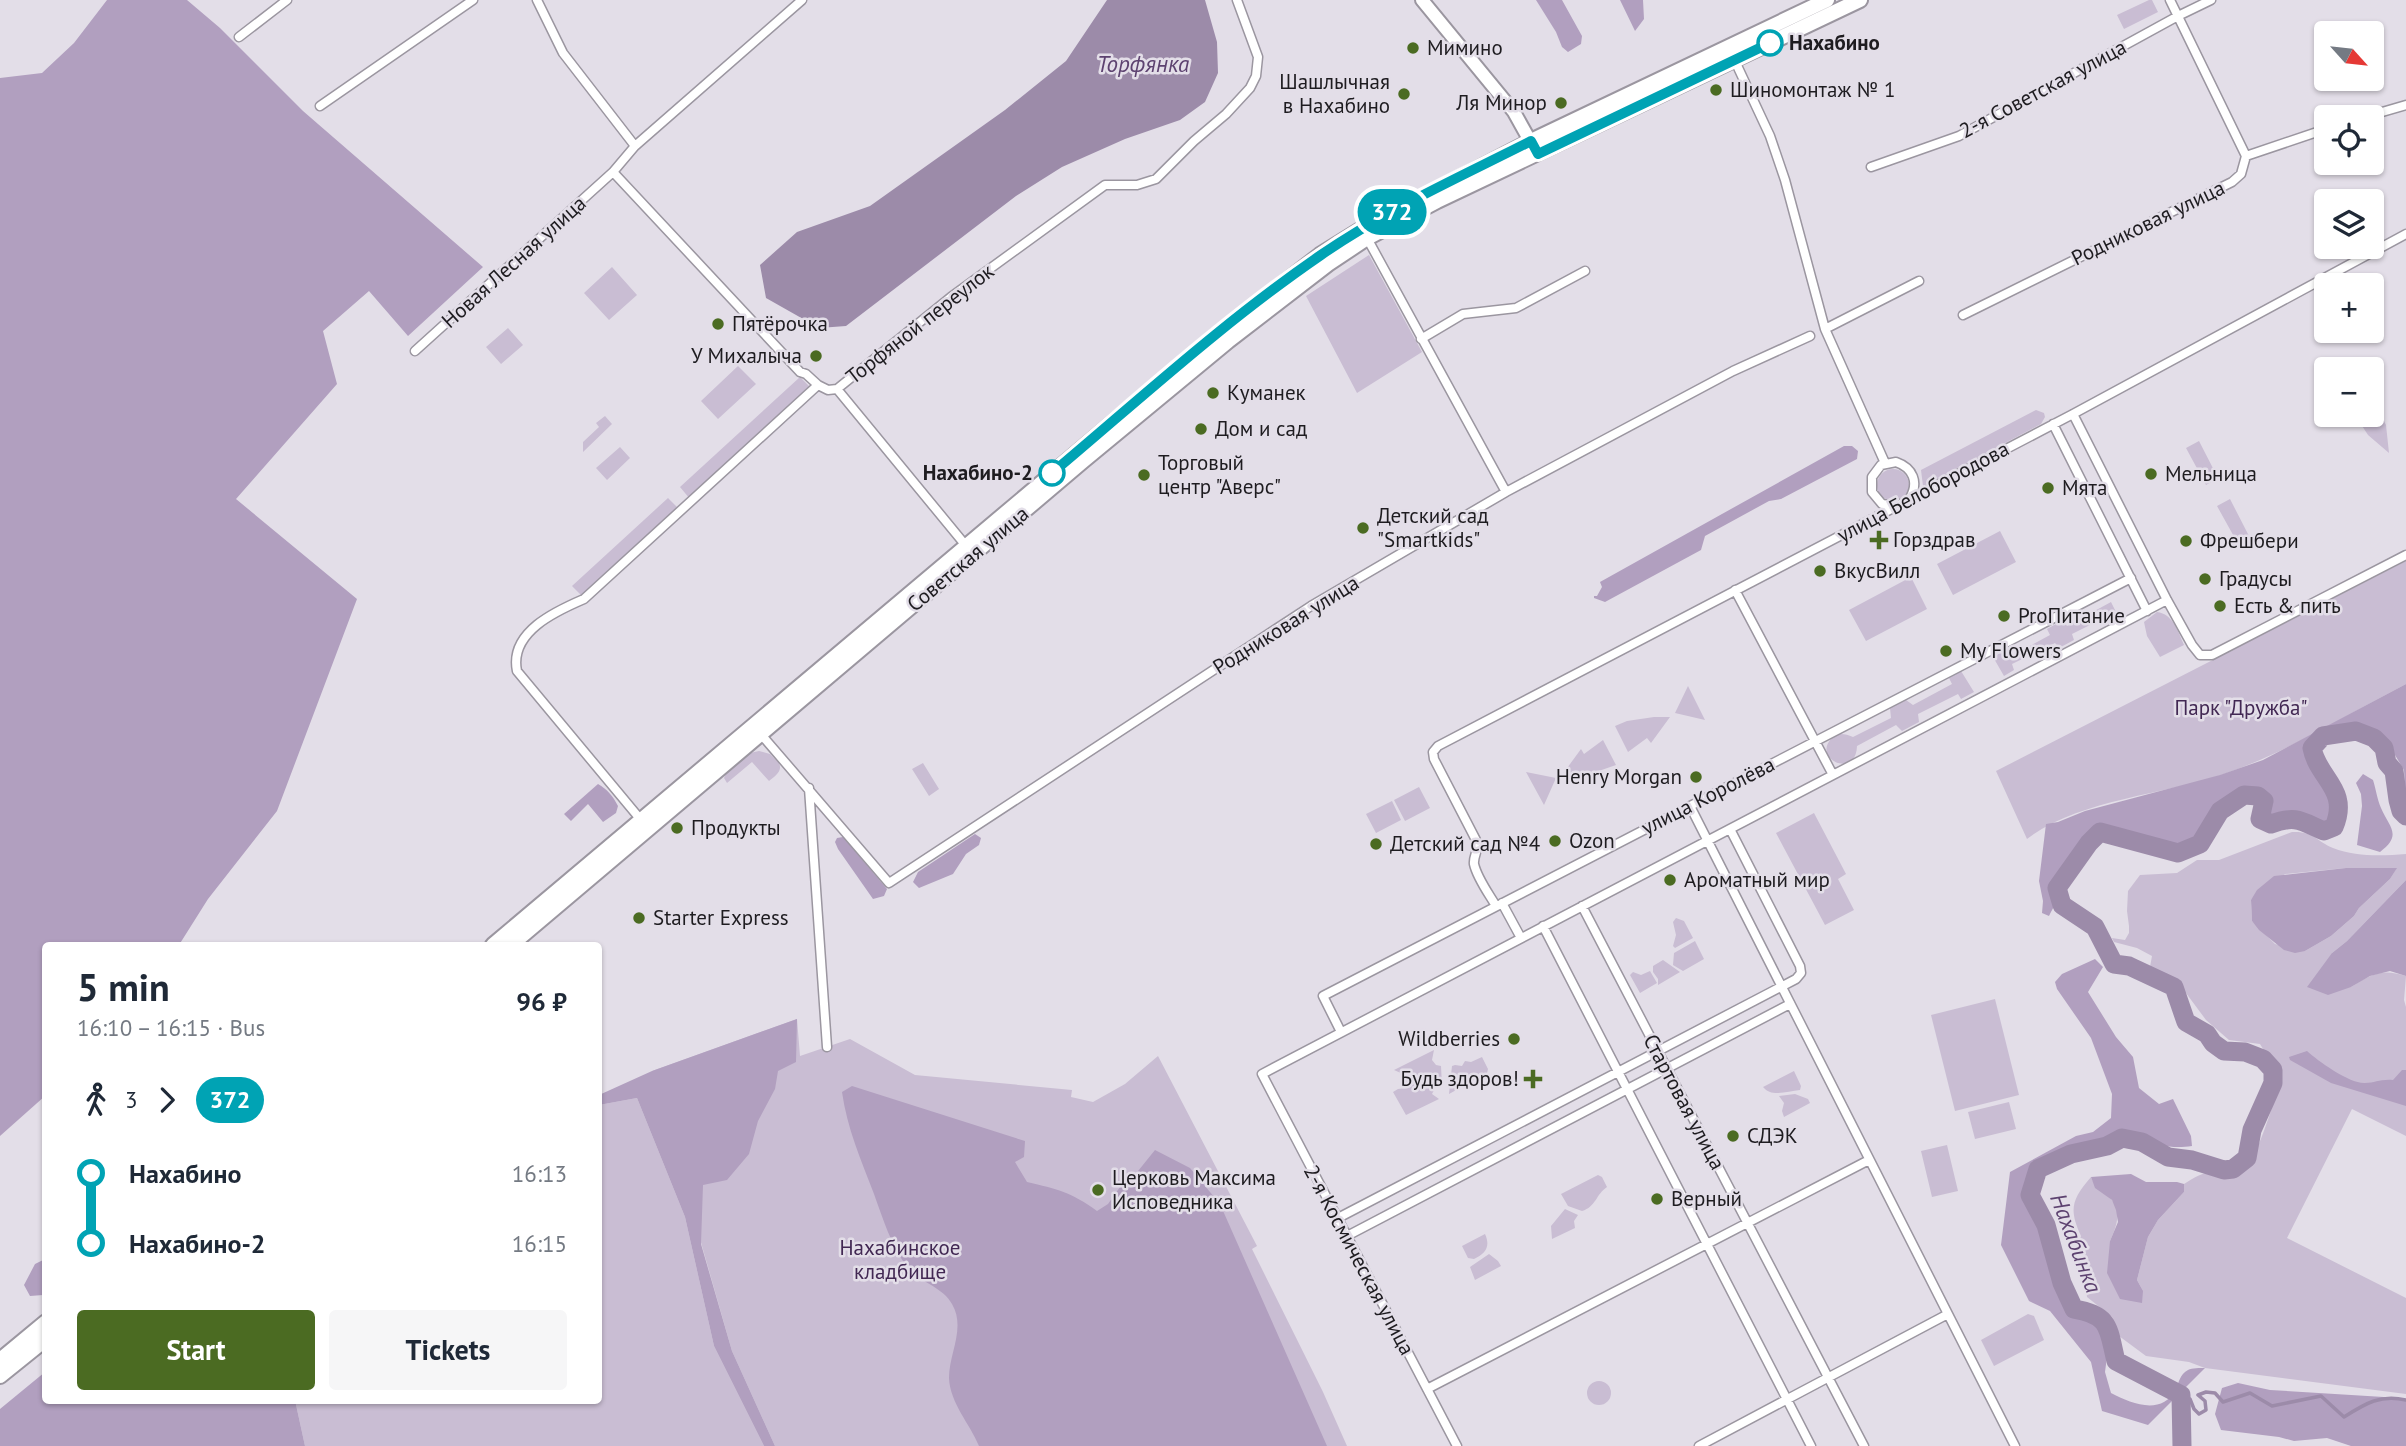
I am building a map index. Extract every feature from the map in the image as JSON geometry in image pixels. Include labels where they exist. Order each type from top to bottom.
[{"type":"main road","points":[[1422,0],[1514,113],[1534,148]]},
{"type":"main road","name":"Советская улица","points":[[1731,54],[1827,0]]},
{"type":"main road","name":"Советская улица","points":[[514,942],[1217,335],[1320,255],[1373,222],[1731,54],[1860,0]]},
{"type":"main road","name":"Советская улица","points":[[970,551],[1228,341],[1328,264],[1367,238],[1534,148]]},
{"type":"main road","name":"Советская улица","points":[[497,942],[641,820],[758,730]]},
{"type":"main road","points":[[0,1360],[42,1325]]},
{"type":"main road","points":[[0,1376],[42,1342]]},
{"type":"street","points":[[239,37],[287,0]]},
{"type":"street","points":[[320,106],[473,0]]},
{"type":"street","points":[[537,0],[563,53],[635,146]]},
{"type":"street","name":"Новая Лесная улица","points":[[415,351],[613,172],[635,146],[802,0]]},
{"type":"street","name":"Торфяной переулок","points":[[641,820],[517,671],[516,658],[532,629],[553,612],[584,599],[818,385],[828,390],[837,389],[951,297],[1105,185],[1137,185],[1156,180],[1194,141],[1226,114],[1250,88],[1256,76],[1258,57],[1237,0]]},
{"type":"street","points":[[2170,0],[2246,156],[2314,133]]},
{"type":"street","name":"2-я Советская улица","points":[[1871,167],[1959,136],[2211,0]]},
{"type":"street","points":[[1731,54],[1770,136],[1785,180],[1825,329],[1885,463]]},
{"type":"street","points":[[2384,111],[2406,105]]},
{"type":"street","name":"Родниковая улица","points":[[1963,315],[2232,182],[2241,174],[2246,156]]},
{"type":"street","points":[[613,172],[800,372],[806,373],[818,385]]},
{"type":"street","name":"улица Белобородова","points":[[1499,905],[1475,866],[1477,842],[1434,759],[1433,752],[1438,746],[2053,425],[2406,234]]},
{"type":"street","points":[[1367,238],[1506,492]]},
{"type":"street","points":[[1421,339],[1463,314],[1516,308],[1585,271]]},
{"type":"street","points":[[1825,329],[1919,281]]},
{"type":"street","name":"Родниковая улица","points":[[809,788],[889,883],[1311,606],[1506,492],[1734,372],[1810,336]]},
{"type":"street","points":[[837,389],[970,551]]},
{"type":"street","points":[[2073,414],[2167,600],[2200,655],[2212,655],[2406,555]]},
{"type":"street","points":[[2053,425],[2147,611]]},
{"type":"street","points":[[1897,506],[1882,504],[1873,496],[1873,473],[1885,463],[1900,463],[1912,473],[1915,487],[1909,500]]},
{"type":"street","name":"улица Королёва","points":[[1341,1032],[1323,996],[2131,579]]},
{"type":"street","points":[[1735,590],[1832,775]]},
{"type":"street","name":"улица Королёва","points":[[1262,1074],[2167,600]]},
{"type":"street","points":[[758,730],[809,788],[827,1047]]},
{"type":"street","points":[[1689,806],[2015,1446]]},
{"type":"street","points":[[1338,1218],[1796,979],[1801,973],[1800,966],[1730,828]]},
{"type":"street","points":[[1499,905],[1521,938]]},
{"type":"street","name":"Стартовая улица","points":[[1582,906],[1864,1446]]},
{"type":"street","name":"Стартовая улица","points":[[1544,926],[1811,1446]]},
{"type":"street","points":[[1347,1236],[1790,1004]]},
{"type":"street","name":"2-я Космическая улица","points":[[1262,1074],[1457,1446]]},
{"type":"street","points":[[1427,1389],[1869,1160]]},
{"type":"street","points":[[1699,1446],[1948,1314]]},
{"type":"green space","points":[[2152,0],[2158,12],[2124,29],[2117,15]]},
{"type":"green space","points":[[1369,255],[1422,352],[1357,393],[1306,296]]},
{"type":"green space","points":[[612,267],[637,295],[609,320],[584,293]]},
{"type":"green space","points":[[508,328],[523,345],[501,364],[486,347]]},
{"type":"green space","points":[[738,366],[756,384],[718,419],[701,401]]},
{"type":"green space","points":[[800,377],[811,388],[690,499],[680,487]]},
{"type":"green space","points":[[2036,410],[2044,413],[2041,424],[1923,486],[1921,470]]},
{"type":"green space","points":[[605,416],[612,424],[583,452],[583,442],[599,427],[596,423]]},
{"type":"green space","points":[[2384,421],[2389,453],[2363,427],[2384,427]]},
{"type":"green space","points":[[2199,441],[2218,478],[2206,485],[2186,448]]},
{"type":"green space","points":[[620,447],[630,458],[607,480],[596,468]]},
{"type":"green space","points":[[1893,469],[1904,474],[1909,485],[1904,496],[1893,501],[1882,496],[1877,485],[1882,474]]},
{"type":"green space","points":[[668,498],[679,509],[583,597],[572,586]]},
{"type":"green space","points":[[2230,499],[2249,536],[2237,542],[2217,506]]},
{"type":"green space","points":[[2000,531],[2016,562],[1953,595],[1937,564]]},
{"type":"green space","name":"Парк \"Дружба\"","points":[[2406,561],[2406,684],[2294,744],[2248,765],[2200,781],[2070,815],[2027,839],[1996,771]]},
{"type":"green space","points":[[1911,577],[1927,609],[1866,641],[1849,610]]},
{"type":"green space","points":[[2111,602],[2116,612],[2072,634],[2074,640],[2059,648],[2055,643],[2012,664],[2014,670],[2004,676],[1993,657],[2004,651],[2008,658],[2050,635],[2047,629],[2063,620],[2067,626]]},
{"type":"green space","points":[[2157,612],[2163,613],[2171,620],[2184,645],[2160,657],[2147,636],[2144,622]]},
{"type":"green space","points":[[1961,671],[1974,692],[1961,699],[1958,694],[1918,714],[1919,722],[1902,731],[1896,725],[1857,746],[1855,756],[1850,762],[1843,764],[1830,758],[1827,745],[1834,736],[1842,734],[1853,737],[1891,718],[1890,708],[1906,700],[1913,705],[1952,684],[1949,678]]},
{"type":"green space","points":[[1688,686],[1705,720],[1675,713]]},
{"type":"green space","points":[[1670,717],[1651,743],[1647,738],[1628,752],[1615,726],[1627,721]]},
{"type":"green space","points":[[1603,740],[1616,765],[1593,773],[1562,775],[1581,749],[1584,754]]},
{"type":"green space","points":[[759,751],[770,754],[779,763],[780,768],[776,775],[769,781],[752,762],[727,783],[724,778],[734,764]]},
{"type":"green space","points":[[923,763],[939,789],[929,796],[912,769]]},
{"type":"green space","points":[[1526,772],[1556,778],[1544,805]]},
{"type":"green space","points":[[1419,787],[1430,808],[1405,821],[1394,800]]},
{"type":"green space","points":[[1392,801],[1401,820],[1376,833],[1366,814]]},
{"type":"green space","points":[[1814,813],[1846,874],[1838,879],[1854,910],[1825,925],[1776,833]]},
{"type":"green space","points":[[2292,832],[2310,835],[2333,848],[2351,853],[2406,854],[2406,880],[2332,953],[2351,987],[2377,974],[2406,976],[2406,1136],[2352,1109],[2287,1238],[2406,1298],[2406,1394],[2205,1368],[2189,1362],[2146,1356],[2119,1336],[2112,1317],[2087,1297],[2077,1271],[2076,1256],[2081,1236],[2075,1219],[2074,1205],[2079,1192],[2091,1177],[2097,1187],[2114,1203],[2117,1219],[2110,1241],[2143,1291],[2137,1280],[2148,1237],[2158,1220],[2184,1192],[2184,1184],[2202,1174],[2217,1172],[2231,1175],[2241,1173],[2247,1168],[2270,1114],[2281,1078],[2260,1044],[2229,1040],[2206,1020],[2169,975],[2150,967],[2152,956],[2137,948],[2114,942],[2112,938],[2125,940],[2129,933],[2128,891],[2140,875],[2177,873],[2197,860],[2219,860]],"holes":[[[2346,868],[2396,869],[2390,879],[2354,916],[2331,936],[2305,951],[2275,944],[2252,921],[2251,900],[2285,874]]]},
{"type":"green space","points":[[1676,918],[1684,921],[1693,938],[1675,948],[1673,922]]},
{"type":"green space","points":[[1695,941],[1704,959],[1683,971],[1673,965],[1674,953]]},
{"type":"green space","points":[[1663,960],[1680,972],[1658,985],[1653,966]]},
{"type":"green space","points":[[1650,971],[1657,983],[1640,993],[1630,975],[1633,972],[1641,975]]},
{"type":"green space","points":[[1995,999],[2019,1095],[1955,1111],[1931,1015]]},
{"type":"green space","name":"Нахабинское кладбище","points":[[797,1019],[800,1056],[850,1039],[915,1075],[1072,1090],[1071,1097],[1093,1102],[1125,1084],[1158,1056],[1257,1246],[1252,1249],[1347,1446],[775,1446],[732,1351],[652,1071]]},
{"type":"green space","points":[[1434,1050],[1432,1060],[1441,1066],[1442,1086],[1428,1076],[1419,1077],[1406,1084],[1403,1074],[1394,1070]]},
{"type":"green space","points":[[1482,1057],[1488,1069],[1487,1073],[1449,1094],[1452,1066],[1462,1066],[1465,1061],[1471,1062]]},
{"type":"green space","points":[[1794,1071],[1801,1086],[1800,1090],[1775,1093],[1763,1087]]},
{"type":"green space","points":[[1424,1078],[1434,1083],[1436,1086],[1432,1094],[1439,1099],[1406,1115],[1393,1092],[1407,1088]]},
{"type":"green space","points":[[1795,1094],[1808,1099],[1810,1103],[1784,1117],[1784,1103],[1779,1096]]},
{"type":"green space","points":[[637,1098],[685,1217],[714,1346],[764,1446],[305,1446],[296,1404],[602,1404],[602,1104]]},
{"type":"green space","points":[[2009,1102],[2016,1129],[1975,1139],[1968,1112]]},
{"type":"green space","points":[[1947,1145],[1958,1191],[1932,1197],[1921,1151]]},
{"type":"green space","points":[[1598,1175],[1607,1187],[1590,1207],[1582,1211],[1568,1206],[1561,1194]]},
{"type":"green space","points":[[1565,1209],[1578,1215],[1574,1221],[1575,1228],[1552,1239],[1551,1226]]},
{"type":"green space","points":[[1485,1234],[1487,1246],[1484,1252],[1474,1259],[1468,1258],[1462,1246]]},
{"type":"green space","points":[[1489,1254],[1501,1266],[1475,1280],[1470,1267]]},
{"type":"green space","points":[[2028,1314],[2034,1316],[2044,1340],[1994,1366],[1981,1340]]},
{"type":"green space","points":[[1599,1381],[1607,1385],[1611,1393],[1607,1401],[1599,1405],[1591,1401],[1587,1393],[1591,1385]]},
{"type":"shaded area","points":[[107,0],[187,0],[220,28],[303,111],[483,267],[408,336],[369,291],[323,331],[337,384],[236,499],[357,599],[277,811],[208,899],[181,942],[42,942],[42,1099],[0,1136],[0,78],[42,73],[74,43]]},
{"type":"shaded area","points":[[1536,0],[1562,0],[1582,36],[1581,44],[1568,52],[1562,47]]},
{"type":"shaded area","points":[[1620,0],[1643,0],[1644,19],[1635,31]]},
{"type":"shaded area","points":[[1844,446],[1852,446],[1858,451],[1857,459],[1781,499],[1769,501],[1705,536],[1701,550],[1605,602],[1594,598],[1602,587],[1600,582]]},
{"type":"shaded area","points":[[2406,684],[2406,805],[2404,770],[2392,750],[2383,741],[2344,730],[2309,748],[2308,760],[2333,794],[2335,821],[2324,826],[2292,811],[2281,817],[2268,817],[2264,801],[2252,789],[2227,802],[2203,829],[2183,842],[2161,844],[2104,831],[2083,846],[2067,886],[2049,916],[2042,913],[2043,901],[2039,881],[2046,824],[2220,775],[2263,760]]},
{"type":"shaded area","points":[[2363,774],[2373,780],[2380,805],[2392,831],[2391,841],[2380,852],[2357,845],[2362,806],[2356,783]]},
{"type":"shaded area","points":[[598,784],[614,799],[618,806],[616,813],[603,822],[588,804],[571,821],[564,814]]},
{"type":"shaded area","points":[[975,834],[981,838],[979,845],[966,854],[953,874],[919,888],[913,882],[918,872]]},
{"type":"shaded area","points":[[843,837],[887,889],[884,896],[873,899],[838,849],[835,842],[837,838]]},
{"type":"shaded area","points":[[2346,868],[2397,868],[2390,879],[2354,916],[2331,936],[2305,951],[2295,953],[2284,950],[2252,921],[2251,900],[2257,890],[2274,876]]},
{"type":"shaded area","points":[[2406,880],[2406,976],[2390,971],[2370,976],[2351,987],[2328,995],[2307,987],[2332,953]]},
{"type":"shaded area","points":[[2095,959],[2103,967],[2088,992],[2116,1037],[2133,1057],[2139,1088],[2159,1104],[2173,1099],[2191,1136],[2192,1146],[2166,1146],[2143,1135],[2135,1149],[2107,1148],[2063,1158],[2040,1174],[2031,1185],[2037,1221],[2057,1249],[2068,1307],[2100,1327],[2106,1337],[2108,1349],[2105,1372],[2111,1393],[2137,1404],[2163,1403],[2176,1389],[2185,1372],[2205,1368],[2148,1425],[2102,1411],[2091,1362],[2050,1311],[2029,1301],[2001,1245],[2010,1172],[2076,1136],[2093,1132],[2111,1118],[2112,1094],[2091,1038],[2057,989],[2055,982],[2062,974]]},
{"type":"shaded area","points":[[797,1019],[796,1062],[778,1071],[775,1089],[758,1121],[749,1154],[727,1180],[703,1185],[701,1244],[732,1351],[775,1446],[764,1446],[714,1346],[685,1217],[637,1098],[602,1104],[602,1094],[652,1071]]},
{"type":"shaded area","points":[[2307,1051],[2334,1071],[2359,1082],[2393,1080],[2402,1070],[2406,1070],[2406,1106],[2331,1083],[2290,1060],[2289,1057]]},
{"type":"shaded area","points":[[852,1086],[1025,1141],[1024,1157],[1015,1162],[1027,1182],[1064,1192],[1097,1211],[1108,1204],[1120,1187],[1130,1181],[1155,1150],[1190,1168],[1220,1204],[1327,1446],[979,1446],[950,1387],[950,1369],[957,1331],[956,1313],[943,1293],[907,1267],[892,1241],[847,1118],[842,1092]]},
{"type":"shaded area","points":[[2131,1174],[2146,1182],[2184,1184],[2184,1192],[2158,1220],[2148,1237],[2137,1280],[2143,1291],[2142,1303],[2120,1299],[2107,1273],[2110,1241],[2118,1222],[2116,1210],[2112,1200],[2095,1188],[2091,1177]]},
{"type":"shaded area","points":[[42,1260],[42,1295],[30,1296],[24,1285],[35,1264]]},
{"type":"shaded area","points":[[42,1374],[42,1404],[296,1404],[305,1446],[0,1446],[0,1409]]},
{"type":"shaded area","points":[[2238,1383],[2270,1390],[2400,1398],[2406,1401],[2406,1446],[2351,1446],[2327,1438],[2294,1441],[2221,1430],[2215,1414],[2222,1388]]},
{"type":"water","name":"Торфянка","points":[[1107,0],[1205,0],[1217,42],[1218,73],[1205,102],[1180,120],[1125,139],[1062,167],[1016,196],[846,326],[819,328],[766,298],[760,265],[797,232],[870,206],[1005,110],[1066,61]]},
{"type":"waterway","name":"Нахабинка","points":[[2182,1446],[2181,1395],[2116,1361],[2106,1325],[2095,1315],[2074,1309],[2062,1283],[2046,1225],[2030,1195],[2038,1169],[2071,1154],[2107,1146],[2122,1138],[2142,1142],[2168,1157],[2192,1160],[2224,1170],[2233,1169],[2247,1158],[2252,1130],[2273,1083],[2273,1070],[2263,1059],[2245,1052],[2224,1051],[2213,1043],[2207,1034],[2186,1022],[2174,987],[2129,966],[2114,964],[2095,927],[2062,905],[2057,888],[2100,832],[2178,853],[2200,844],[2220,811],[2244,795],[2258,796],[2264,801],[2260,819],[2271,824],[2293,820],[2324,831],[2334,827],[2338,814],[2336,793],[2315,759],[2312,748],[2323,736],[2356,731],[2374,738],[2384,748],[2387,763],[2394,771],[2398,800],[2401,811],[2406,816]]},
{"type":"waterway","points":[[2182,1400],[2190,1399],[2199,1414],[2206,1410],[2205,1401],[2198,1395],[2206,1392],[2215,1393],[2223,1402],[2250,1393],[2272,1406],[2321,1396],[2344,1417],[2381,1399],[2406,1400]]},
{"type":"bus line","name":"372","points":[[1052,473],[1217,335],[1320,255],[1362,229],[1531,141],[1538,154],[1770,43]]},
{"type":"place","name":"Нахабино","points":[[1770,43]]},
{"type":"place","name":"Мимино","points":[[1413,48]]},
{"type":"place","name":"Шиномонтаж № 1","points":[[1716,90]]},
{"type":"place","name":"Шашлычная в Нахабино","points":[[1404,94]]},
{"type":"place","name":"Ля Минор","points":[[1561,103]]},
{"type":"place","name":"Пятёрочка","points":[[718,324]]},
{"type":"place","name":"У Михалыча","points":[[816,356]]},
{"type":"place","name":"Куманек","points":[[1213,393]]},
{"type":"place","name":"Дом и сад","points":[[1201,429]]},
{"type":"place","name":"Нахабино-2","points":[[1052,473]]},
{"type":"place","name":"Мельница","points":[[2151,474]]},
{"type":"place","name":"Торговый центр \"Аверс\"","points":[[1144,475]]},
{"type":"place","name":"Мята","points":[[2048,488]]},
{"type":"place","name":"Детский сад \"Smartkids\"","points":[[1363,528]]},
{"type":"place","name":"Горздрав","points":[[1879,540]]},
{"type":"place","name":"Фрешбери","points":[[2186,541]]},
{"type":"place","name":"ВкусВилл","points":[[1820,571]]},
{"type":"place","name":"Градусы","points":[[2205,579]]},
{"type":"place","name":"Есть & пить","points":[[2220,606]]},
{"type":"place","name":"ProПитание","points":[[2004,616]]},
{"type":"place","name":"My Flowers","points":[[1946,651]]},
{"type":"place","name":"Henry Morgan","points":[[1696,777]]},
{"type":"place","name":"Продукты","points":[[677,828]]},
{"type":"place","name":"Ozon","points":[[1555,841]]},
{"type":"place","name":"Детский сад №4","points":[[1376,844]]},
{"type":"place","name":"Ароматный мир","points":[[1670,880]]},
{"type":"place","name":"Starter Express","points":[[639,918]]},
{"type":"place","name":"Wildberries","points":[[1514,1039]]},
{"type":"place","name":"Будь здоров!","points":[[1533,1079]]},
{"type":"place","name":"СДЭК","points":[[1733,1136]]},
{"type":"place","name":"Церковь Максима Исповедника","points":[[1098,1190]]},
{"type":"place","name":"Верный","points":[[1657,1199]]}]
